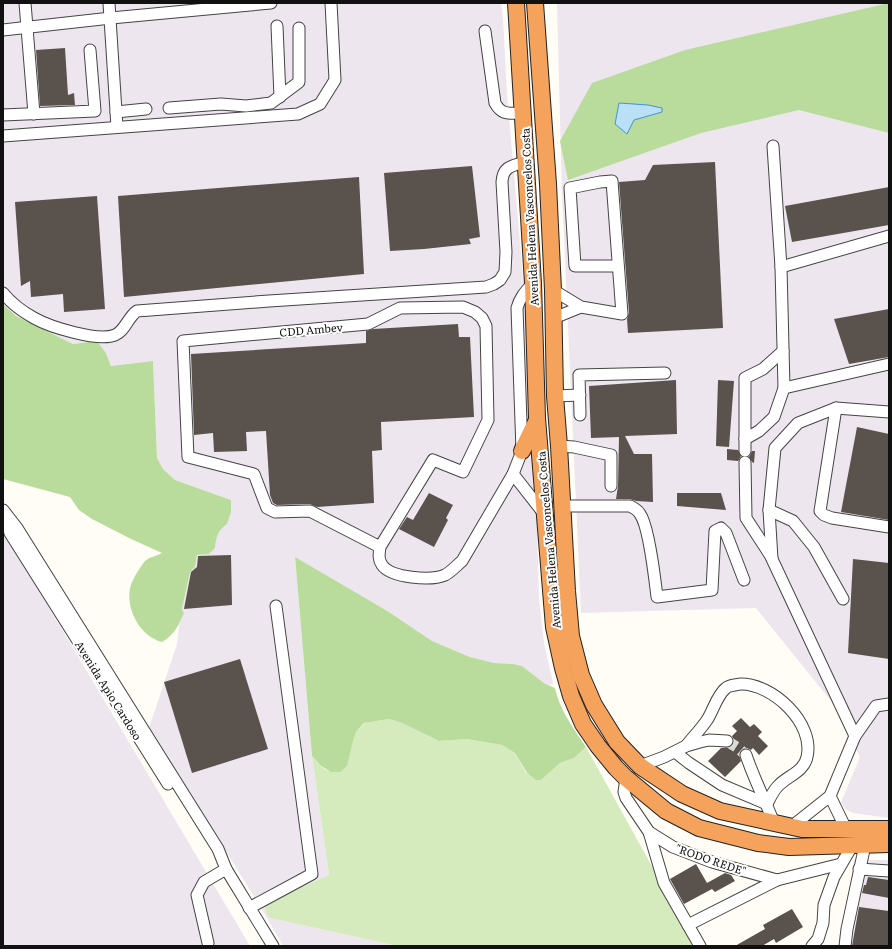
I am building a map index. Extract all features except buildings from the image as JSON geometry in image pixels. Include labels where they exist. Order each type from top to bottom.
[{"type":"highway","name":"Avenida Helena Vasconcelos Costa","points":[[516,3],[533,283],[537,418],[554,627],[571,696],[583,724],[598,746],[626,778],[666,811],[699,828],[758,843],[789,847],[859,845],[886,846]]},
{"type":"highway","name":"Avenida Helena Vasconcelos Costa","points":[[535,3],[548,184],[554,318],[555,396],[567,591],[571,636],[581,675],[594,705],[618,742],[640,766],[682,794],[720,811],[802,829],[889,829]]},
{"type":"highway","points":[[522,451],[537,418]]},
{"type":"street","points":[[25,3],[34,114]]},
{"type":"street","points":[[110,3],[117,127]]},
{"type":"street","points":[[3,30],[271,3]]},
{"type":"street","points":[[3,136],[298,114],[320,104],[335,80],[331,3]]},
{"type":"street","points":[[277,26],[280,97]]},
{"type":"street","points":[[169,108],[221,104],[246,106],[271,103],[299,82],[299,28]]},
{"type":"street","points":[[486,31],[495,103],[499,109],[505,113],[522,113]]},
{"type":"street","points":[[3,115],[95,111],[90,50]]},
{"type":"street","points":[[116,112],[146,109]]},
{"type":"street","points":[[745,439],[759,432],[774,416],[784,388],[781,267],[773,146]]},
{"type":"street","points":[[3,294],[35,319],[58,328],[83,335],[114,336],[132,314],[137,311],[486,287],[500,280],[506,272],[502,174],[508,168],[525,162]]},
{"type":"street","points":[[553,290],[581,307],[622,314],[612,181],[570,188],[575,266],[618,266]]},
{"type":"street","points":[[781,267],[889,236]]},
{"type":"street","points":[[380,547],[379,556],[382,565],[388,571],[426,578],[437,577],[445,574],[454,569],[462,561],[513,474],[522,451],[517,308],[522,295],[533,283]]},
{"type":"street","name":"CDD Ambev","points":[[463,307],[475,312],[482,318],[486,326],[488,420],[463,472],[433,460],[380,547],[310,511],[275,512],[267,508],[254,474],[188,457],[183,341],[368,324],[400,308],[463,307]]},
{"type":"street","points":[[554,318],[581,307]]},
{"type":"street","points":[[783,351],[763,369],[744,378],[746,518],[772,559],[855,736]]},
{"type":"street","points":[[784,388],[889,364]]},
{"type":"street","points":[[580,415],[579,375],[665,372]]},
{"type":"street","points":[[555,396],[580,395]]},
{"type":"street","points":[[772,559],[769,510],[775,448],[798,423],[836,408],[889,412]]},
{"type":"street","points":[[836,408],[820,511],[824,515],[832,518],[889,527]]},
{"type":"street","points":[[559,446],[611,455],[611,486]]},
{"type":"street","points":[[513,474],[546,516]]},
{"type":"street","points":[[562,506],[630,506],[640,512],[644,521],[657,597],[712,590],[715,531],[720,528],[726,533],[744,580]]},
{"type":"street","points":[[769,510],[793,521],[814,547],[843,599]]},
{"type":"street","name":"Avenida Apio Cardoso","points":[[3,511],[8,529],[14,539],[213,855],[224,866],[273,946]]},
{"type":"street","points":[[249,908],[312,874],[276,606]]},
{"type":"street","points":[[686,746],[708,719],[715,703],[726,688],[735,685],[754,685],[780,700],[796,714],[805,732],[808,741],[807,757],[800,769],[792,776],[782,781],[776,788],[767,804]]},
{"type":"street","points":[[791,827],[830,796],[855,736],[876,706],[889,704]]},
{"type":"street","points":[[640,766],[686,746],[709,740],[727,741]]},
{"type":"street","points":[[675,752],[722,785],[767,804]]},
{"type":"street","points":[[746,755],[751,771],[767,804],[774,823]]},
{"type":"street","name":"\"RODO REDE\"","points":[[626,778],[624,792],[626,798],[649,832],[664,883],[700,946]]},
{"type":"street","points":[[830,796],[846,829]]},
{"type":"street","name":"\"RODO REDE\"","points":[[649,832],[674,847],[712,862],[777,880]]},
{"type":"street","points":[[812,946],[818,939],[823,923],[824,905],[834,877],[841,864],[859,845]]},
{"type":"street","points":[[845,946],[859,869],[859,845]]},
{"type":"street","name":"\"RODO REDE\"","points":[[688,925],[777,880],[841,864]]},
{"type":"street","points":[[208,943],[197,895],[204,882],[224,866]]},
{"type":"street","points":[[859,869],[889,871]]},
{"type":"shaded area","points":[[3,3],[501,3],[507,94],[524,288],[536,485],[539,599],[544,643],[553,683],[551,685],[544,683],[522,666],[494,663],[470,657],[432,641],[389,612],[295,558],[312,756],[329,875],[270,900],[270,918],[397,946],[283,946],[260,906],[149,728],[177,644],[179,625],[184,613],[182,609],[190,572],[195,567],[197,555],[209,554],[215,548],[216,536],[222,527],[231,500],[175,480],[163,469],[157,458],[153,361],[111,366],[106,353],[97,341],[73,344],[16,316],[3,304]]},
{"type":"shaded area","points":[[557,3],[889,3],[889,818],[853,813],[845,809],[841,802],[860,757],[831,701],[756,608],[581,613],[562,194]]},
{"type":"shaded area","points":[[3,530],[250,946],[3,946]]},
{"type":"shaded area","points":[[854,860],[889,860],[889,946],[841,946]]},
{"type":"green space","points":[[889,3],[889,133],[799,110],[701,133],[568,180],[560,141],[592,83],[685,50]]},
{"type":"green space","points":[[3,304],[16,316],[73,344],[97,341],[106,353],[111,366],[153,361],[157,458],[163,469],[175,480],[231,500],[231,512],[227,524],[218,534],[215,548],[209,554],[197,555],[195,567],[190,572],[182,609],[184,613],[180,622],[173,633],[162,642],[154,639],[141,628],[136,621],[130,605],[129,596],[132,581],[145,561],[162,553],[92,519],[79,510],[70,497],[3,479]]},
{"type":"green space","points":[[295,557],[389,612],[432,641],[470,657],[494,663],[522,666],[544,683],[555,688],[563,711],[586,747],[574,758],[560,763],[541,780],[536,780],[527,773],[515,753],[502,745],[466,739],[439,741],[402,723],[389,719],[364,723],[356,732],[347,766],[340,772],[331,772],[321,766],[312,756]]},
{"type":"green space","points":[[389,719],[402,723],[439,741],[466,739],[502,745],[515,753],[526,773],[541,780],[560,763],[574,758],[586,747],[696,946],[397,946],[270,918],[267,914],[265,905],[270,900],[329,875],[312,756],[327,770],[340,772],[356,732],[365,723]]},
{"type":"water","points":[[619,103],[648,105],[662,108],[662,112],[634,120],[627,134],[615,124]]},
{"type":"tunnel","points":[[727,741],[746,755]]}]
